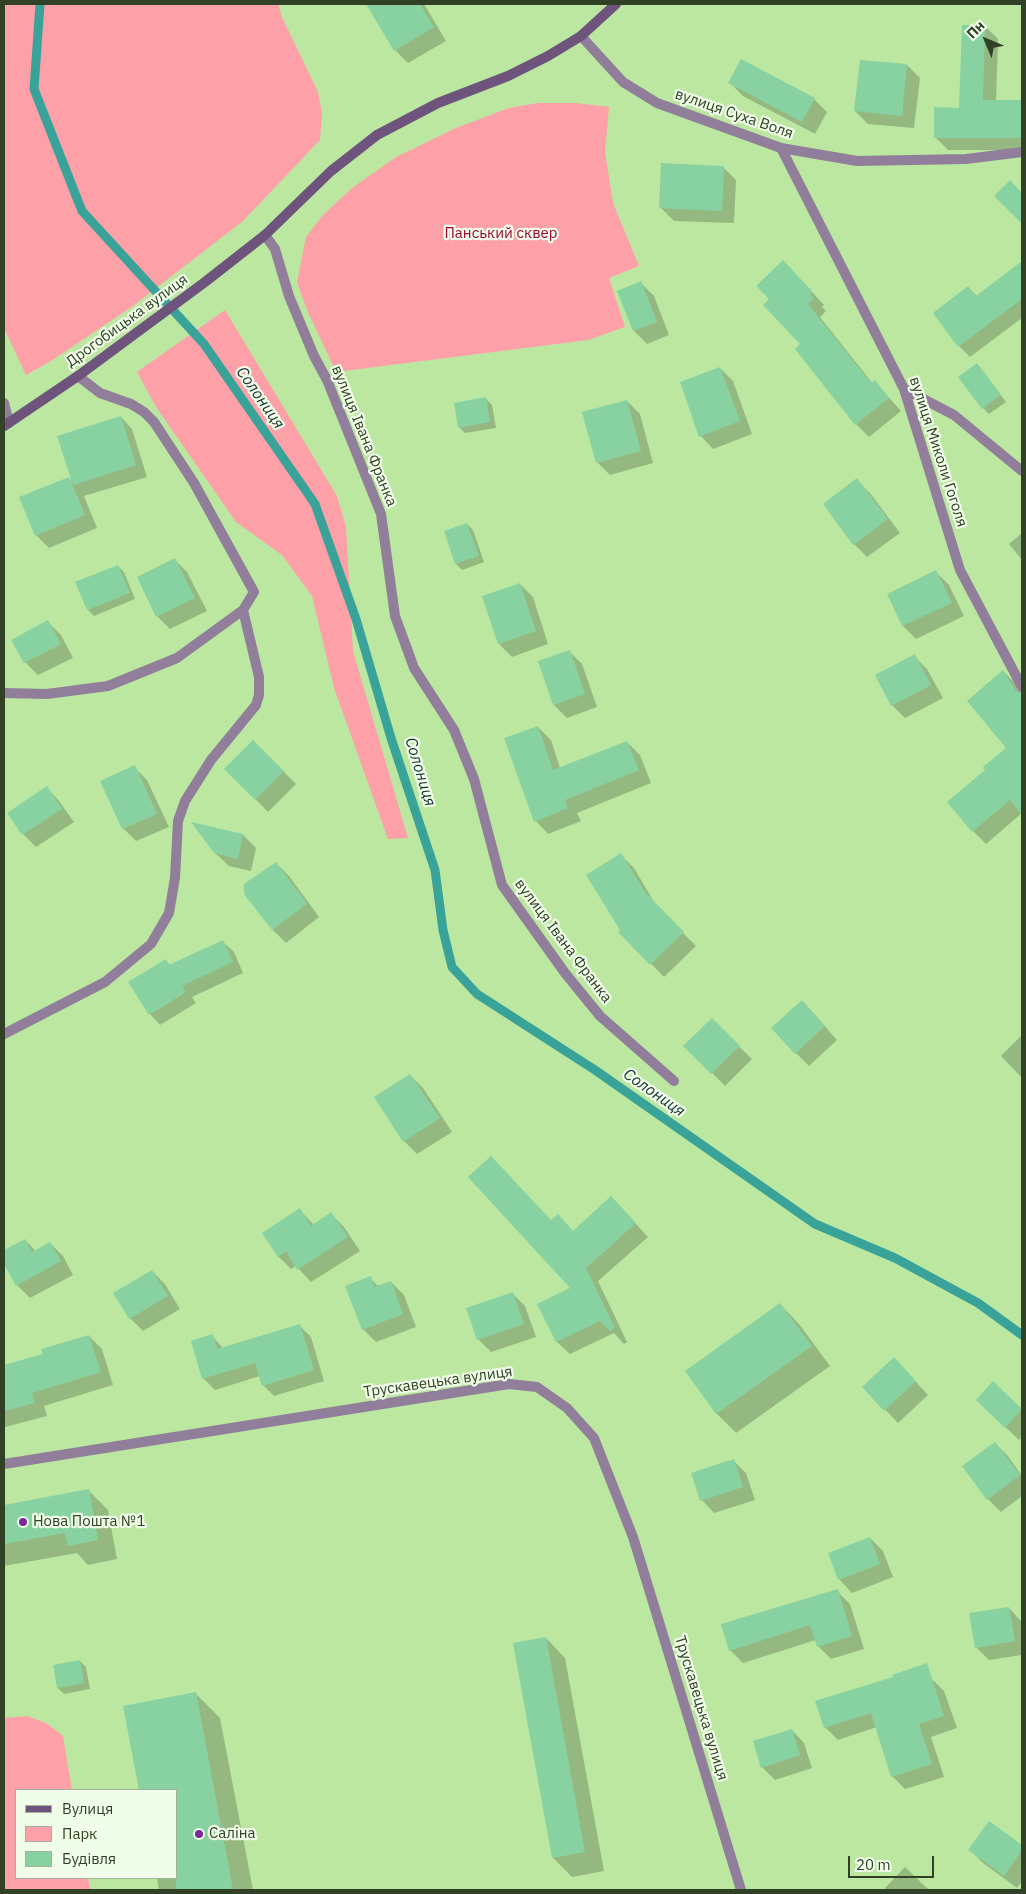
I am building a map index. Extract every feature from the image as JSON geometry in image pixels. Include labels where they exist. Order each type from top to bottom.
[{"type":"street","name":"Дрогобицька вулиця","points":[[6,425],[78,376],[205,282],[265,235],[331,171],[377,135],[438,103],[508,76],[581,36],[616,4]]},
{"type":"street","name":"вулиця Суха Воля","points":[[581,36],[623,82],[656,103],[781,148],[857,161],[966,160],[1022,152]]},
{"type":"street","name":"вулиця Миколи Гоголя","points":[[781,148],[904,389],[960,570],[1022,687]]},
{"type":"street","name":"вулиця Івана Франка","points":[[265,235],[275,249],[289,296],[314,356],[327,380],[381,514],[395,616],[414,668],[454,730],[474,779],[502,885],[565,973],[600,1016],[674,1080]]},
{"type":"street","points":[[4,694],[47,694],[108,686],[177,658],[243,610],[254,592],[194,483],[154,422],[144,412],[131,404],[100,393],[78,376]]},
{"type":"street","points":[[904,389],[954,414],[1022,471]]},
{"type":"street","points":[[4,403],[6,425]]},
{"type":"street","points":[[4,1034],[105,982],[151,944],[169,913],[175,878],[178,821],[185,801],[211,760],[256,705],[259,695],[259,677],[243,610]]},
{"type":"street","name":"Трускавецька вулиця","points":[[4,1464],[509,1384],[537,1387],[567,1408],[594,1438],[633,1537],[741,1890]]},
{"type":"green space","points":[[7,4],[278,4],[282,17],[318,92],[322,114],[320,140],[243,221],[133,306],[51,361],[26,375],[4,328],[4,9]]},
{"type":"green space","name":"Панський сквер","points":[[538,103],[576,103],[609,107],[605,152],[613,203],[639,266],[609,278],[625,327],[588,340],[336,372],[307,310],[297,282],[306,237],[323,215],[352,188],[396,157],[456,128],[509,108]]},
{"type":"green space","points":[[225,310],[337,496],[346,527],[353,651],[408,838],[388,839],[334,688],[312,596],[282,555],[236,522],[156,407],[137,372]]},
{"type":"green space","points":[[27,1716],[46,1723],[63,1736],[72,1789],[15,1789],[15,1879],[88,1879],[90,1890],[4,1890],[4,1718]]},
{"type":"building","points":[[366,4],[420,4],[434,27],[394,51]]},
{"type":"building","points":[[962,25],[985,25],[983,100],[1022,100],[1022,138],[934,138],[934,107],[959,108]]},
{"type":"building","points":[[741,59],[815,98],[802,122],[728,83]]},
{"type":"building","points":[[860,60],[907,64],[902,116],[854,111]]},
{"type":"building","points":[[661,163],[724,166],[722,211],[659,208]]},
{"type":"building","points":[[1010,180],[1022,193],[1022,224],[994,196]]},
{"type":"building","points":[[783,260],[812,291],[810,293],[814,298],[808,304],[871,383],[875,380],[889,398],[855,425],[795,349],[800,344],[763,305],[769,299],[756,286]]},
{"type":"building","points":[[1022,261],[1022,299],[958,347],[933,313],[968,286],[976,296]]},
{"type":"building","points":[[641,281],[657,322],[633,331],[617,291]]},
{"type":"building","points":[[977,363],[1001,395],[982,409],[958,377]]},
{"type":"building","points":[[720,367],[740,421],[699,437],[680,382]]},
{"type":"building","points":[[486,397],[490,422],[458,428],[454,403]]},
{"type":"building","points":[[627,400],[641,451],[596,463],[582,412]]},
{"type":"building","points":[[121,416],[136,465],[73,485],[57,436]]},
{"type":"building","points":[[69,477],[85,515],[35,536],[19,497]]},
{"type":"building","points":[[857,478],[888,519],[853,545],[823,504]]},
{"type":"building","points":[[467,523],[479,556],[455,564],[444,531]]},
{"type":"building","points":[[175,558],[195,598],[156,617],[137,577]]},
{"type":"building","points":[[118,565],[130,593],[87,610],[75,582]]},
{"type":"building","points":[[936,570],[952,603],[902,626],[887,594]]},
{"type":"building","points":[[520,583],[536,631],[498,644],[482,596]]},
{"type":"building","points":[[48,620],[61,644],[24,663],[11,640]]},
{"type":"building","points":[[570,650],[585,694],[553,705],[538,661]]},
{"type":"building","points":[[915,654],[931,685],[891,706],[875,675]]},
{"type":"building","points":[[1003,670],[1016,691],[1022,694],[1022,815],[1010,800],[972,832],[947,802],[985,770],[983,767],[1006,748],[967,701]]},
{"type":"building","points":[[538,726],[553,770],[627,741],[639,770],[565,800],[568,808],[534,822],[504,738]]},
{"type":"building","points":[[253,740],[284,771],[255,800],[224,769]]},
{"type":"building","points":[[135,765],[157,814],[122,829],[100,781]]},
{"type":"building","points":[[47,786],[62,809],[22,835],[7,813]]},
{"type":"building","points":[[191,822],[243,834],[238,859],[214,853]]},
{"type":"building","points":[[621,853],[645,892],[684,932],[650,965],[618,932],[620,930],[586,875]]},
{"type":"building","points":[[276,862],[307,904],[272,930],[244,894],[244,884]]},
{"type":"building","points":[[223,940],[233,962],[182,986],[186,992],[149,1015],[128,982],[166,959],[169,965]]},
{"type":"building","points":[[802,1000],[825,1026],[795,1054],[771,1028]]},
{"type":"building","points":[[712,1018],[740,1046],[711,1074],[683,1046]]},
{"type":"building","points":[[410,1074],[440,1118],[403,1142],[374,1097]]},
{"type":"building","points":[[491,1156],[551,1220],[558,1214],[573,1231],[611,1196],[636,1223],[586,1268],[615,1328],[610,1331],[600,1321],[556,1342],[537,1304],[570,1288],[468,1177]]},
{"type":"building","points":[[300,1208],[311,1226],[331,1212],[348,1237],[297,1270],[286,1251],[278,1257],[262,1233]]},
{"type":"building","points":[[25,1239],[32,1252],[50,1242],[61,1261],[16,1286],[4,1264],[4,1250]]},
{"type":"building","points":[[152,1270],[168,1296],[129,1319],[113,1293]]},
{"type":"building","points":[[371,1276],[374,1287],[391,1281],[403,1314],[362,1330],[345,1286]]},
{"type":"building","points":[[513,1292],[524,1324],[477,1340],[466,1308]]},
{"type":"building","points":[[780,1303],[812,1346],[716,1414],[685,1371]]},
{"type":"building","points":[[300,1324],[314,1370],[262,1386],[255,1363],[202,1379],[191,1341],[213,1334],[217,1349]]},
{"type":"building","points":[[89,1335],[101,1372],[32,1393],[35,1403],[4,1411],[4,1365],[43,1354],[41,1349]]},
{"type":"building","points":[[894,1357],[916,1381],[884,1411],[862,1387]]},
{"type":"building","points":[[993,1381],[1022,1409],[1005,1428],[976,1400]]},
{"type":"building","points":[[995,1442],[1020,1475],[987,1500],[962,1466]]},
{"type":"building","points":[[734,1459],[743,1487],[700,1501],[691,1473]]},
{"type":"building","points":[[89,1489],[98,1540],[68,1546],[65,1533],[4,1544],[4,1505]]},
{"type":"building","points":[[870,1537],[880,1564],[838,1580],[828,1553]]},
{"type":"building","points":[[838,1589],[852,1636],[817,1647],[810,1625],[729,1651],[721,1624]]},
{"type":"building","points":[[1009,1607],[1015,1641],[975,1648],[969,1613]]},
{"type":"building","points":[[546,1637],[585,1852],[552,1858],[513,1643]]},
{"type":"building","points":[[80,1660],[84,1683],[57,1688],[53,1665]]},
{"type":"building","points":[[927,1663],[944,1716],[919,1724],[932,1764],[891,1777],[871,1713],[824,1728],[815,1701],[893,1677],[892,1675]]},
{"type":"building","name":"Саліна","points":[[196,1692],[233,1890],[176,1890],[176,1879],[178,1879],[178,1789],[139,1789],[123,1706]]},
{"type":"building","points":[[792,1729],[800,1755],[761,1768],[753,1741]]},
{"type":"building","points":[[989,1821],[1022,1845],[1022,1850],[1004,1876],[968,1850]]},
{"type":"waterway","name":"Солониця","points":[[40,4],[34,89],[82,211],[204,344],[315,504],[356,619],[391,738],[435,870],[443,930],[452,967],[477,994],[595,1070],[815,1224],[895,1258],[978,1303],[1022,1335]]},
{"type":"place","name":"Нова Пошта №1","points":[[23,1522]]},
{"type":"place","name":"Саліна","points":[[199,1834]]}]
